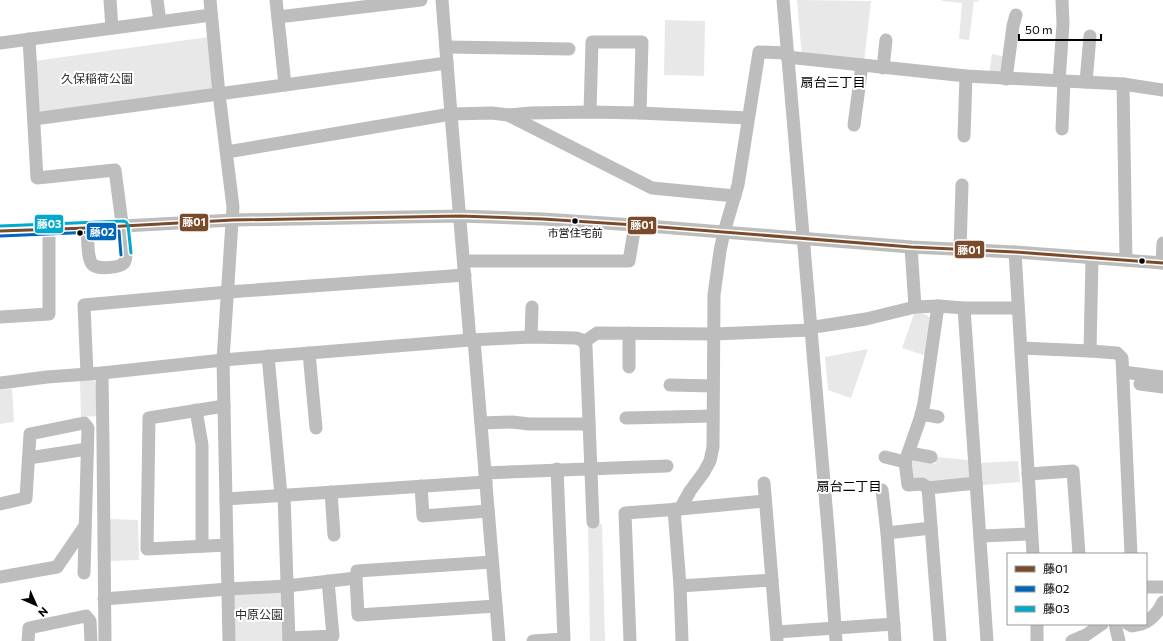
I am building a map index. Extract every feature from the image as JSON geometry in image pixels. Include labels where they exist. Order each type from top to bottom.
[{"type":"street","points":[[110,0],[112,28]]},
{"type":"street","points":[[157,0],[160,21]]},
{"type":"street","points":[[210,0],[219,94],[233,207],[223,360],[229,641]]},
{"type":"street","points":[[276,0],[285,85]]},
{"type":"street","points":[[278,17],[369,3],[421,0]]},
{"type":"street","points":[[442,0],[465,275],[481,423],[499,641]]},
{"type":"street","points":[[783,0],[836,641]]},
{"type":"street","points":[[1062,0],[1062,129]]},
{"type":"street","points":[[0,43],[211,14]]},
{"type":"street","points":[[1006,79],[1013,26],[1016,15]]},
{"type":"street","points":[[1086,82],[1090,36]]},
{"type":"street","points":[[29,39],[37,178],[115,170],[126,254],[124,263],[118,266],[99,268],[94,266],[91,263],[90,258],[87,228]]},
{"type":"street","points":[[883,68],[886,40]]},
{"type":"street","points":[[590,112],[592,42],[642,42],[640,113]]},
{"type":"street","points":[[446,47],[569,49]]},
{"type":"street","points":[[682,641],[677,509],[704,472],[710,461],[713,447],[715,282],[724,232],[735,196],[759,52],[883,68],[966,76],[1123,84],[1163,90]]},
{"type":"street","points":[[34,119],[447,63]]},
{"type":"street","points":[[854,125],[862,65]]},
{"type":"street","points":[[964,136],[966,76]]},
{"type":"street","points":[[1123,84],[1126,260]]},
{"type":"street","points":[[227,152],[451,114],[492,113],[508,115],[590,112],[748,118]]},
{"type":"street","points":[[508,115],[652,188],[735,196]]},
{"type":"street","points":[[960,250],[962,185]]},
{"type":"street","points":[[0,231],[233,220],[460,216],[543,219],[635,225],[911,247],[1015,252],[1162,263],[1163,243]]},
{"type":"street","points":[[464,261],[629,261],[635,225]]},
{"type":"street","points":[[0,317],[49,314],[49,229]]},
{"type":"street","points":[[911,247],[915,307]]},
{"type":"street","points":[[1015,252],[1033,553]]},
{"type":"street","points":[[1090,351],[1092,258]]},
{"type":"street","points":[[88,374],[84,305],[228,292],[465,275]]},
{"type":"street","points":[[938,306],[921,414],[907,458],[908,485],[922,484],[928,488],[976,483]]},
{"type":"street","points":[[584,342],[597,333],[714,334],[810,328],[866,319],[915,307],[938,306],[964,308],[1018,308]]},
{"type":"street","points":[[532,307],[532,337]]},
{"type":"street","points":[[964,308],[981,536],[987,641]]},
{"type":"street","points":[[629,333],[629,367]]},
{"type":"street","points":[[0,383],[223,360],[472,340],[532,337],[576,338],[584,342],[586,346],[593,522]]},
{"type":"street","points":[[1021,348],[1117,353],[1122,358],[1131,553]]},
{"type":"street","points":[[309,353],[316,428]]},
{"type":"street","points":[[268,356],[282,495],[288,586],[289,639],[333,636],[328,581]]},
{"type":"street","points":[[1123,372],[1163,377]]},
{"type":"street","points":[[102,373],[105,641]]},
{"type":"street","points":[[1140,384],[1163,388]]},
{"type":"street","points":[[670,385],[713,386]]},
{"type":"street","points":[[224,406],[149,418],[148,549],[227,545]]},
{"type":"street","points":[[196,410],[202,445],[202,546]]},
{"type":"street","points":[[921,414],[938,417]]},
{"type":"street","points":[[626,418],[713,416]]},
{"type":"street","points":[[481,423],[512,422],[529,424],[589,424]]},
{"type":"street","points":[[0,504],[26,498],[30,434],[84,423],[88,428],[84,573]]},
{"type":"street","points":[[29,458],[87,449]]},
{"type":"street","points":[[885,457],[931,457]]},
{"type":"street","points":[[226,499],[421,486],[557,469],[668,466]]},
{"type":"street","points":[[533,641],[564,639],[557,469]]},
{"type":"street","points":[[1028,474],[1073,471],[1079,553]]},
{"type":"street","points":[[764,482],[777,636],[835,628],[894,624]]},
{"type":"street","points":[[421,486],[423,516],[488,511]]},
{"type":"street","points":[[928,488],[940,641]]},
{"type":"street","points":[[882,490],[887,533],[895,641]]},
{"type":"street","points":[[331,492],[334,535]]},
{"type":"street","points":[[630,641],[625,512],[765,501]]},
{"type":"street","points":[[0,577],[57,567],[86,526]]},
{"type":"street","points":[[887,533],[931,528]]},
{"type":"street","points":[[981,536],[1031,534]]},
{"type":"street","points":[[492,562],[357,571],[358,615],[496,606]]},
{"type":"street","points":[[104,599],[228,589],[288,586],[356,578]]},
{"type":"street","points":[[680,586],[772,580]]},
{"type":"street","points":[[1147,587],[1163,587]]},
{"type":"street","points":[[1147,621],[1155,615],[1163,602]]},
{"type":"street","points":[[28,641],[29,628],[86,616],[90,621],[91,641]]},
{"type":"street","points":[[1037,625],[1037,641]]},
{"type":"street","points":[[1072,641],[1100,625]]},
{"type":"street","points":[[1115,625],[1119,641]]},
{"type":"green space","points":[[797,0],[871,1],[864,62],[802,57]]},
{"type":"green space","points":[[942,0],[978,0],[978,2],[974,1],[969,40],[959,39],[962,3]]},
{"type":"green space","points":[[665,20],[705,21],[704,76],[664,75]]},
{"type":"green space","name":"久保稲荷公園","points":[[209,37],[215,90],[37,115],[34,61]]},
{"type":"green space","points":[[992,54],[1006,57],[1003,76],[989,75]]},
{"type":"green space","points":[[915,311],[927,315],[930,318],[927,356],[902,348]]},
{"type":"green space","points":[[868,349],[851,398],[828,390],[825,357]]},
{"type":"green space","points":[[93,380],[96,384],[97,416],[81,417],[80,381]]},
{"type":"green space","points":[[12,389],[14,422],[0,424],[0,390]]},
{"type":"green space","points":[[936,457],[969,460],[970,479],[930,484],[911,481],[910,458],[935,464]]},
{"type":"green space","points":[[1018,461],[1020,482],[981,485],[979,463]]},
{"type":"green space","points":[[109,519],[138,520],[139,560],[109,561]]},
{"type":"green space","points":[[602,524],[605,641],[590,641],[588,525]]},
{"type":"green space","name":"中原公園","points":[[285,589],[285,641],[232,641],[231,592]]},
{"type":"transit line","name":"藤01","points":[[0,231],[233,220],[460,216],[543,219],[635,225],[911,247],[1015,252],[1163,263]]},
{"type":"transit line","name":"藤03","points":[[0,226],[124,221],[128,225],[131,253]]},
{"type":"transit line","name":"藤02","points":[[0,236],[119,231],[121,255]]},
{"type":"place","name":"市営住宅前","points":[[575,221]]},
{"type":"district","name":"扇台三丁目","points":[[833,82]]},
{"type":"district","name":"扇台二丁目","points":[[849,486]]}]
